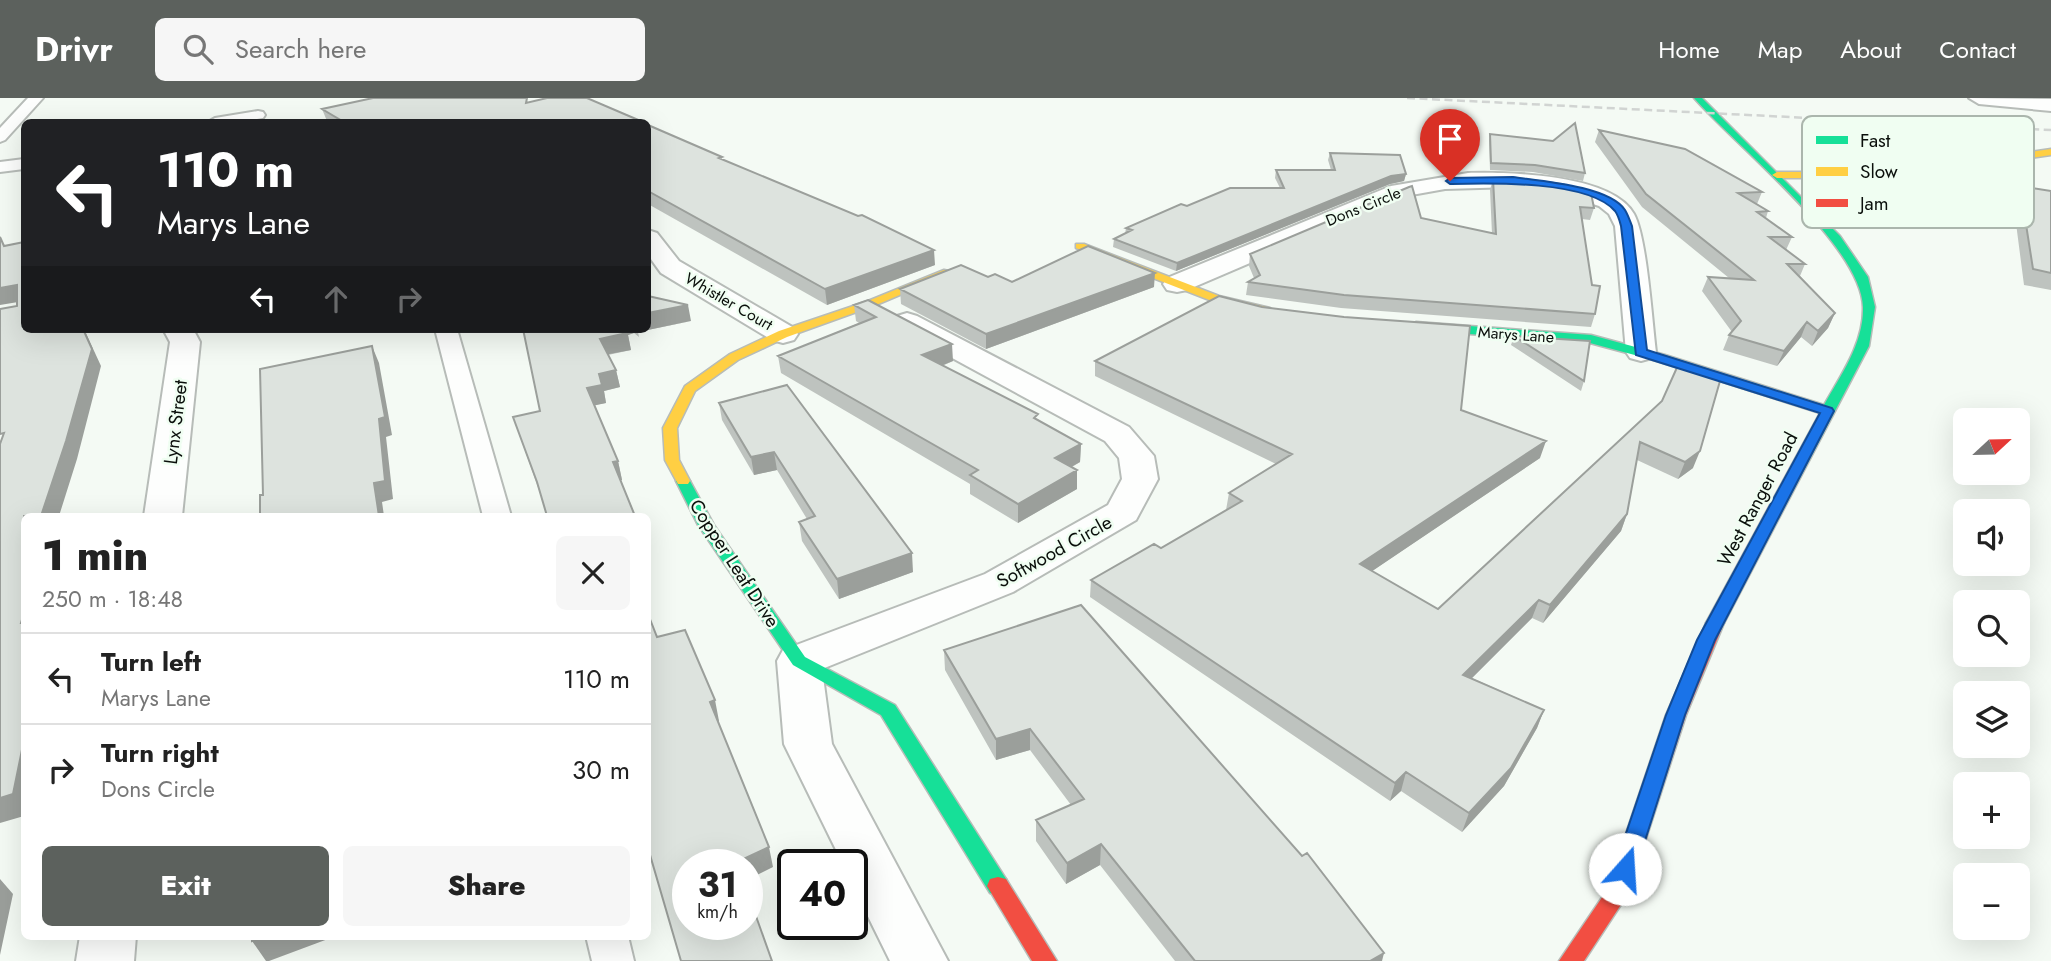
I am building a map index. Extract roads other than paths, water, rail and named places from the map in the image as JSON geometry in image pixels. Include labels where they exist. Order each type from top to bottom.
[{"type":"street","name":"West Ranger Road","points":[[1698,98],[1802,201]]},
{"type":"street","points":[[1979,98],[2051,105]]},
{"type":"street","points":[[1777,175],[1802,175]]},
{"type":"street","name":"Dons Circle","points":[[1177,284],[1399,191],[1433,182],[1513,179],[1564,187],[1604,198],[1620,210],[1627,226],[1641,352]]},
{"type":"street","name":"West Ranger Road","points":[[1572,961],[1617,894],[1676,715],[1706,640],[1863,346],[1869,307],[1862,276],[1827,228]]},
{"type":"street","name":"Whistler Court","points":[[651,241],[670,267],[783,334]]},
{"type":"street","points":[[1080,246],[1216,299],[1288,313]]},
{"type":"street","name":"Copper Leaf Drive","points":[[960,267],[873,303],[783,334],[734,357],[690,389],[670,428],[672,460],[706,525],[799,660],[888,710],[1045,961]]},
{"type":"street","name":"Softwood Circle","points":[[799,660],[999,583],[1123,512],[1140,479],[1136,456],[1117,434],[873,303]]},
{"type":"street","name":"Marys Lane","points":[[1396,325],[1591,340],[1641,352],[1828,411]]},
{"type":"street","name":"Lynx Street","points":[[163,513],[185,342],[180,333]]},
{"type":"street","name":"Copper Leaf Drive","points":[[799,660],[808,744],[919,961]]},
{"type":"street","points":[[105,961],[108,940]]},
{"type":"lane","points":[[0,137],[36,98]]},
{"type":"lane","points":[[263,98],[264,119]]},
{"type":"lane","points":[[0,167],[21,164]]},
{"type":"lane","points":[[447,333],[496,513]]},
{"type":"lane","points":[[608,940],[613,961]]},
{"type":"railway","points":[[1407,98],[1802,118]]},
{"type":"railway","points":[[2034,129],[2051,130]]}]
